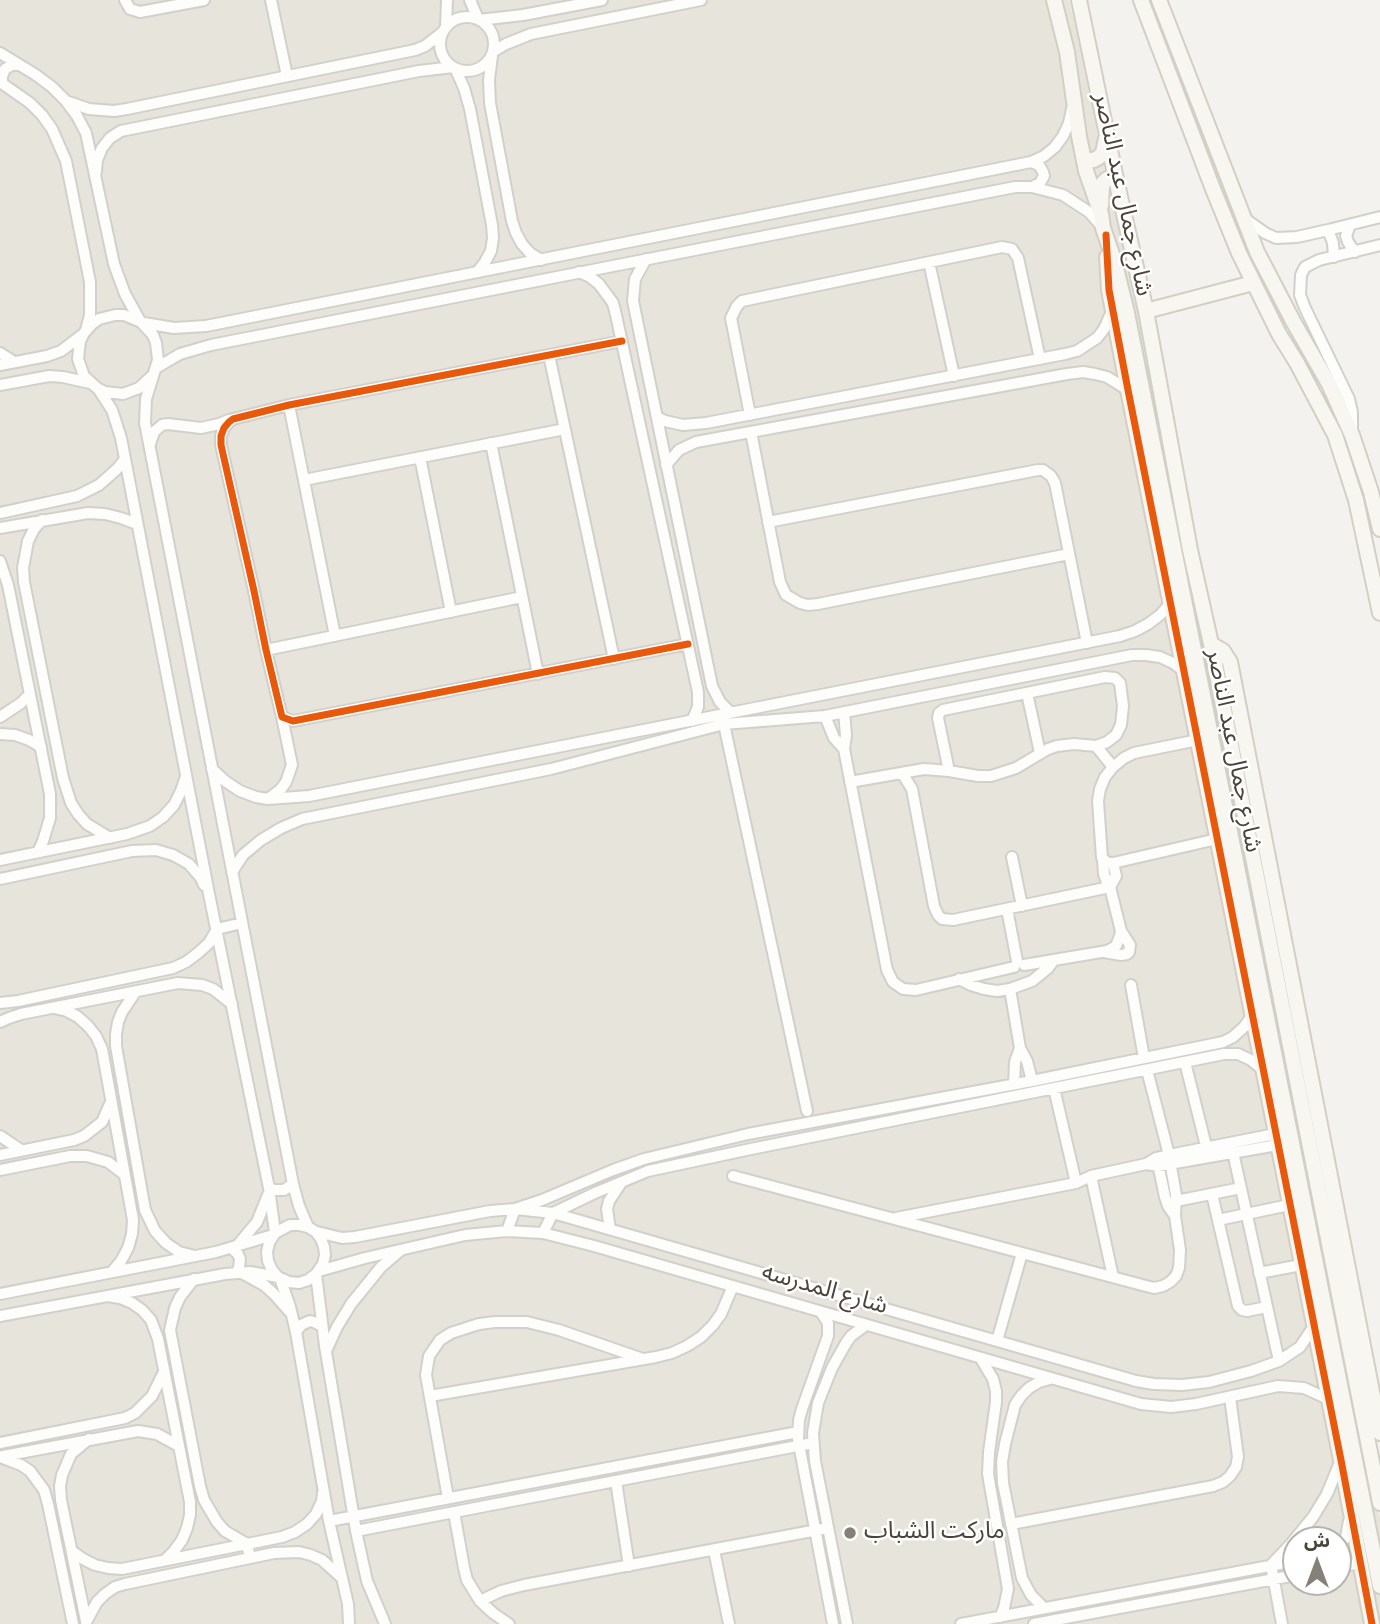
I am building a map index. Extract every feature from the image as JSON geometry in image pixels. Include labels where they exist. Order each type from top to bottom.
[{"type":"main road","name":"شارع جمال عبد الناصر","points":[[1054,0],[1067,52],[1084,160],[1127,313],[1380,1586]]},
{"type":"main road","name":"شارع جمال عبد الناصر","points":[[1079,0],[1146,311],[1190,550],[1281,969],[1326,1193],[1366,1399],[1380,1503]]},
{"type":"main road","points":[[1141,0],[1225,221],[1253,284],[1335,435],[1356,500],[1380,613]]},
{"type":"main road","points":[[1159,0],[1241,216],[1265,270],[1329,384],[1352,435],[1380,528]]},
{"type":"main road","points":[[1084,160],[1094,160],[1103,153],[1107,131]]},
{"type":"main road","points":[[1116,179],[1107,180],[1102,187],[1103,226],[1112,308],[1372,1624]]},
{"type":"main road","points":[[1146,311],[1253,284]]},
{"type":"main road","points":[[1160,554],[1170,531]]},
{"type":"main road","points":[[1189,694],[1205,705]]},
{"type":"main road","points":[[1236,935],[1252,942]]},
{"type":"main road","points":[[1246,984],[1258,974]]},
{"type":"main road","points":[[1366,1399],[1380,1433]]},
{"type":"street","points":[[125,0],[130,9],[140,12],[204,0]]},
{"type":"street","points":[[271,0],[287,76]]},
{"type":"street","points":[[447,0],[445,29],[440,43],[442,54],[454,68],[464,88],[492,225],[491,251],[477,272]]},
{"type":"street","points":[[470,0],[479,19],[489,27],[494,38],[489,80],[490,103],[512,221],[522,244],[541,260]]},
{"type":"street","points":[[66,101],[89,109],[114,111],[415,50],[425,46],[451,22],[464,17],[479,19],[523,15],[602,0]]},
{"type":"street","points":[[96,172],[102,148],[110,138],[121,131],[430,69],[479,69],[493,53],[518,38],[701,0]]},
{"type":"street","points":[[578,5],[582,23]]},
{"type":"street","points":[[0,52],[36,75],[66,101],[77,116],[86,133],[96,172],[114,264],[125,294],[156,342],[158,360],[148,387],[145,422],[293,1184],[299,1206],[321,1239],[325,1255],[318,1273],[322,1326],[356,1531],[367,1581],[384,1624]]},
{"type":"street","points":[[19,65],[5,69],[1,83],[30,103],[41,115],[52,129],[66,161],[90,282],[90,315],[80,341],[78,359],[84,376],[112,410],[125,459],[269,1190],[274,1234],[268,1243],[268,1261],[279,1277],[296,1332],[329,1521],[348,1604],[349,1624]]},
{"type":"street","points":[[330,67],[334,88]]},
{"type":"street","points":[[0,365],[61,351],[99,319],[107,316],[124,315],[174,328],[198,327],[1031,162],[1049,151],[1063,136],[1074,100]]},
{"type":"street","points":[[1031,162],[1039,165],[1044,172],[1040,183],[1032,187]]},
{"type":"street","points":[[0,384],[49,376],[63,377],[93,385],[105,392],[122,394],[139,388],[154,372],[180,354],[197,349],[999,190],[1032,187],[1063,195],[1089,212],[1103,226]]},
{"type":"street","points":[[1241,216],[1276,238],[1297,237],[1380,217]]},
{"type":"street","points":[[1350,225],[1347,230],[1348,242],[1355,252]]},
{"type":"street","points":[[702,228],[706,248]]},
{"type":"street","points":[[1328,230],[1334,257]]},
{"type":"street","points":[[1352,435],[1349,399],[1300,295],[1301,275],[1305,267],[1319,260],[1380,245]]},
{"type":"street","points":[[750,415],[732,325],[733,311],[737,306],[749,299],[1002,247],[1012,249],[1018,258],[1040,359]]},
{"type":"street","points":[[646,259],[632,290],[635,312],[713,689],[720,702],[731,713]]},
{"type":"street","points":[[929,262],[954,376]]},
{"type":"street","points":[[579,272],[590,277],[607,293],[616,315],[698,692],[698,707],[692,721]]},
{"type":"street","points":[[381,291],[385,311]]},
{"type":"street","points":[[656,417],[674,424],[692,425],[1065,354],[1077,351],[1097,338],[1104,329],[1112,308]]},
{"type":"street","points":[[616,315],[625,309],[635,312]]},
{"type":"street","points":[[150,447],[154,432],[163,425],[201,428],[289,405],[622,341]]},
{"type":"street","points":[[0,352],[23,370],[22,380]]},
{"type":"street","points":[[1065,354],[1071,357],[1074,363],[1073,370],[1067,374]]},
{"type":"street","points":[[550,355],[614,659]]},
{"type":"street","points":[[666,465],[679,450],[696,442],[1067,374],[1083,372],[1107,377],[1128,390]]},
{"type":"street","points":[[833,399],[837,416]]},
{"type":"street","points":[[289,405],[335,636]]},
{"type":"street","points":[[233,419],[224,428],[221,445],[292,765],[286,782],[268,799]]},
{"type":"street","points":[[692,425],[690,435],[696,442]]},
{"type":"street","points":[[304,480],[565,429]]},
{"type":"street","points":[[751,432],[782,589],[793,600],[808,605],[1069,554]]},
{"type":"street","points":[[491,443],[538,674]]},
{"type":"street","points":[[420,457],[451,612]]},
{"type":"street","points":[[0,513],[77,496],[108,477],[125,459]]},
{"type":"street","points":[[768,522],[1043,470],[1055,483],[1087,643]]},
{"type":"street","points":[[50,503],[55,508],[48,519],[34,529],[28,541],[23,568],[24,582],[66,791],[71,803],[87,824],[110,838]]},
{"type":"street","points":[[660,513],[676,509]]},
{"type":"street","points":[[0,528],[88,513],[105,514],[137,524]]},
{"type":"street","points":[[0,562],[8,585],[50,794],[50,818],[38,852]]},
{"type":"street","points":[[8,585],[11,580],[24,582]]},
{"type":"street","points":[[266,650],[522,597]]},
{"type":"street","points":[[212,769],[240,791],[256,797],[268,799],[309,796],[1105,639],[1135,631],[1148,624],[1170,604]]},
{"type":"street","points":[[1105,639],[1112,642],[1115,648],[1115,654],[1110,659]]},
{"type":"street","points":[[282,717],[299,721],[688,643]]},
{"type":"street","points":[[232,872],[243,855],[261,840],[281,828],[314,816],[551,769],[723,724],[825,716],[1110,659],[1146,655],[1167,660],[1184,671]]},
{"type":"street","points":[[926,675],[931,695]]},
{"type":"street","points":[[850,782],[931,769],[991,776],[1016,768],[1048,749],[1065,744],[1096,746],[1111,739],[1119,730],[1122,696],[1119,683],[1115,678],[1105,677],[941,711],[938,718],[949,771]]},
{"type":"street","points":[[698,692],[705,694],[713,689]]},
{"type":"street","points":[[1027,693],[1040,753]]},
{"type":"street","points":[[0,717],[30,694]]},
{"type":"street","points":[[844,712],[844,748],[889,976],[897,986],[910,991],[1019,966],[1107,951],[1116,946],[1121,931],[1110,887],[1116,876],[1108,862],[1098,801],[1100,789],[1105,777],[1124,758],[1135,753],[1198,740]]},
{"type":"street","points":[[825,716],[834,738],[844,748]]},
{"type":"street","points":[[723,724],[807,1111]]},
{"type":"street","points":[[0,734],[15,735],[41,747]]},
{"type":"street","points":[[1111,739],[1124,758]]},
{"type":"street","points":[[1096,746],[1113,767]]},
{"type":"street","points":[[547,749],[551,769]]},
{"type":"street","points":[[912,789],[916,771]]},
{"type":"street","points":[[902,773],[912,789],[934,906],[938,915],[947,920],[1110,887]]},
{"type":"street","points":[[0,860],[110,838],[150,826],[174,805],[186,776]]},
{"type":"street","points":[[50,794],[61,796],[66,791]]},
{"type":"street","points":[[309,796],[308,807],[314,816]]},
{"type":"street","points":[[136,832],[142,840],[141,850]]},
{"type":"street","points":[[1108,862],[1217,839]]},
{"type":"street","points":[[0,878],[141,850],[156,850],[189,864],[201,878],[209,894]]},
{"type":"street","points":[[1012,857],[1023,906]]},
{"type":"street","points":[[1007,909],[1022,986]]},
{"type":"street","points":[[0,1003],[173,968],[198,953],[209,943],[217,929],[242,923]]},
{"type":"street","points":[[959,979],[984,989],[1010,989],[1022,986],[1040,975],[1054,960]]},
{"type":"street","points":[[159,972],[162,986]]},
{"type":"street","points":[[0,1022],[21,1014],[178,983],[213,989],[232,1004]]},
{"type":"street","points":[[1131,985],[1144,1058]]},
{"type":"street","points":[[1010,989],[1020,1048],[1027,1061],[1032,1081]]},
{"type":"street","points":[[136,991],[118,1022],[116,1046],[147,1217],[166,1243],[179,1252],[195,1256]]},
{"type":"street","points":[[18,1001],[17,1007],[21,1014]]},
{"type":"street","points":[[54,1008],[78,1017],[88,1026],[102,1049],[133,1220],[128,1248],[112,1272]]},
{"type":"street","points":[[543,1233],[553,1213],[648,1171],[1185,1062],[1233,1037],[1252,1016]]},
{"type":"street","points":[[102,1049],[107,1045],[116,1046]]},
{"type":"street","points":[[1014,1084],[1015,1062],[1020,1048]]},
{"type":"street","points":[[507,1231],[515,1209],[644,1159],[748,1134],[1144,1058],[1212,1050],[1224,1054],[1238,1054],[1263,1070]]},
{"type":"street","points":[[1185,1062],[1206,1146]]},
{"type":"street","points":[[733,1176],[1113,1278],[1154,1288],[1163,1286],[1176,1276],[1180,1250],[1170,1159],[1147,1070]]},
{"type":"street","points":[[1054,1088],[1076,1183]]},
{"type":"street","points":[[0,1155],[84,1136],[102,1122],[111,1101]]},
{"type":"street","points":[[817,1121],[820,1135]]},
{"type":"street","points":[[0,1136],[21,1150]]},
{"type":"street","points":[[894,1218],[1076,1183],[1091,1176],[1276,1139]]},
{"type":"street","points":[[74,1140],[76,1156]]},
{"type":"street","points":[[1170,1159],[1206,1146],[1232,1148]]},
{"type":"street","points":[[1232,1148],[1279,1362]]},
{"type":"street","points":[[0,1170],[76,1156],[98,1158],[125,1175]]},
{"type":"street","points":[[1153,1163],[1168,1206],[1175,1216]]},
{"type":"street","points":[[1091,1176],[1113,1278]]},
{"type":"street","points":[[610,1229],[607,1209],[609,1201],[622,1181]]},
{"type":"street","points":[[269,1190],[279,1191],[293,1184]]},
{"type":"street","points":[[1176,1201],[1241,1188]]},
{"type":"street","points":[[233,1248],[257,1222],[269,1190]]},
{"type":"street","points":[[1212,1194],[1238,1306],[1247,1311],[1267,1307]]},
{"type":"street","points":[[1218,1220],[1289,1205]]},
{"type":"street","name":"شارع المدرسه","points":[[312,1229],[342,1238],[469,1214],[515,1209],[553,1213],[1154,1384],[1209,1382],[1279,1362],[1300,1347],[1314,1326]]},
{"type":"street","points":[[133,1220],[141,1222],[147,1217]]},
{"type":"street","points":[[0,1294],[233,1248],[274,1234],[290,1225],[299,1224],[312,1229]]},
{"type":"street","name":"شارع المدرسه","points":[[318,1273],[365,1258],[465,1235],[507,1231],[543,1233],[1125,1400],[1158,1406],[1184,1406],[1264,1388],[1291,1386],[1304,1388],[1328,1399]]},
{"type":"street","points":[[233,1248],[240,1259],[238,1272]]},
{"type":"street","points":[[326,1351],[351,1304],[382,1267],[402,1249]]},
{"type":"street","points":[[997,1341],[1023,1253]]},
{"type":"street","points":[[1259,1273],[1301,1265]]},
{"type":"street","points":[[0,1316],[238,1272],[259,1273],[299,1283],[318,1273]]},
{"type":"street","points":[[238,1272],[252,1278],[274,1294],[292,1316]]},
{"type":"street","points":[[194,1279],[175,1308],[170,1330],[204,1500],[225,1531],[247,1544],[250,1558]]},
{"type":"street","points":[[430,1396],[672,1353],[701,1336],[721,1314],[733,1286]]},
{"type":"street","points":[[107,1296],[120,1298],[142,1310],[151,1320],[156,1332],[190,1502],[190,1515],[182,1540],[165,1560]]},
{"type":"street","points":[[821,1312],[828,1323],[828,1336],[802,1409],[798,1447],[833,1624]]},
{"type":"street","points":[[296,1332],[301,1325],[310,1321],[322,1326]]},
{"type":"street","points":[[448,1498],[426,1375],[429,1356],[440,1340],[451,1333],[495,1322],[527,1322],[643,1359]]},
{"type":"street","points":[[847,1624],[813,1443],[815,1414],[832,1368],[851,1336],[866,1325]]},
{"type":"street","points":[[156,1332],[163,1327],[170,1330]]},
{"type":"street","points":[[1029,1373],[1036,1352]]},
{"type":"street","points":[[981,1359],[993,1379],[996,1391],[988,1463],[989,1485],[1008,1589],[1000,1617]]},
{"type":"street","points":[[0,1443],[125,1418],[135,1413],[152,1396],[164,1372]]},
{"type":"street","points":[[1011,1524],[1223,1482],[1236,1467],[1238,1457],[1234,1375]]},
{"type":"street","points":[[1044,1608],[1031,1595],[1022,1578],[1002,1469],[1003,1453],[1015,1405],[1029,1388],[1050,1379]]},
{"type":"street","points":[[125,1418],[129,1423],[128,1431]]},
{"type":"street","points":[[0,1457],[128,1431],[157,1434],[179,1446]]},
{"type":"street","points":[[329,1521],[798,1432]]},
{"type":"street","points":[[86,1623],[60,1486],[71,1454],[89,1439]]},
{"type":"street","points":[[356,1531],[813,1443]]},
{"type":"street","points":[[0,1457],[30,1471],[44,1490],[73,1624]]},
{"type":"street","points":[[1271,1565],[1313,1517],[1327,1494],[1341,1460]]},
{"type":"street","points":[[616,1481],[629,1566]]},
{"type":"street","points":[[44,1490],[51,1484],[60,1486]]},
{"type":"street","points":[[72,1551],[95,1565],[122,1569],[282,1537],[307,1524],[316,1514],[324,1487]]},
{"type":"street","points":[[190,1502],[198,1505],[204,1500]]},
{"type":"street","points":[[1349,1526],[1350,1511]]},
{"type":"street","points":[[454,1512],[464,1568],[473,1591],[493,1613],[509,1624]]},
{"type":"street","points":[[480,1601],[512,1588],[828,1528]]},
{"type":"street","points":[[714,1550],[729,1624]]},
{"type":"street","points":[[86,1623],[97,1602],[105,1594],[125,1584],[274,1553],[299,1552],[311,1555],[322,1560],[341,1578]]},
{"type":"street","points":[[961,1624],[1282,1563]]},
{"type":"street","points":[[1352,1564],[1360,1563]]},
{"type":"street","points":[[1271,1565],[1282,1624]]},
{"type":"street","points":[[122,1569],[120,1575],[125,1584]]},
{"type":"street","points":[[1034,1624],[1282,1578]]},
{"type":"street","points":[[845,1611],[857,1624]]},
{"type":"shaded area","points":[[0,0],[1069,0],[1101,153],[1141,320],[1380,1518],[1380,1624],[0,1624]]},
{"type":"cycle path","points":[[1106,235],[1109,290],[1128,390],[1372,1624]]},
{"type":"cycle path","points":[[622,341],[289,405],[233,419],[224,428],[221,445],[282,717],[293,721],[688,644]]},
{"type":"place","name":"ماركت الشباب","points":[[850,1533]]}]
